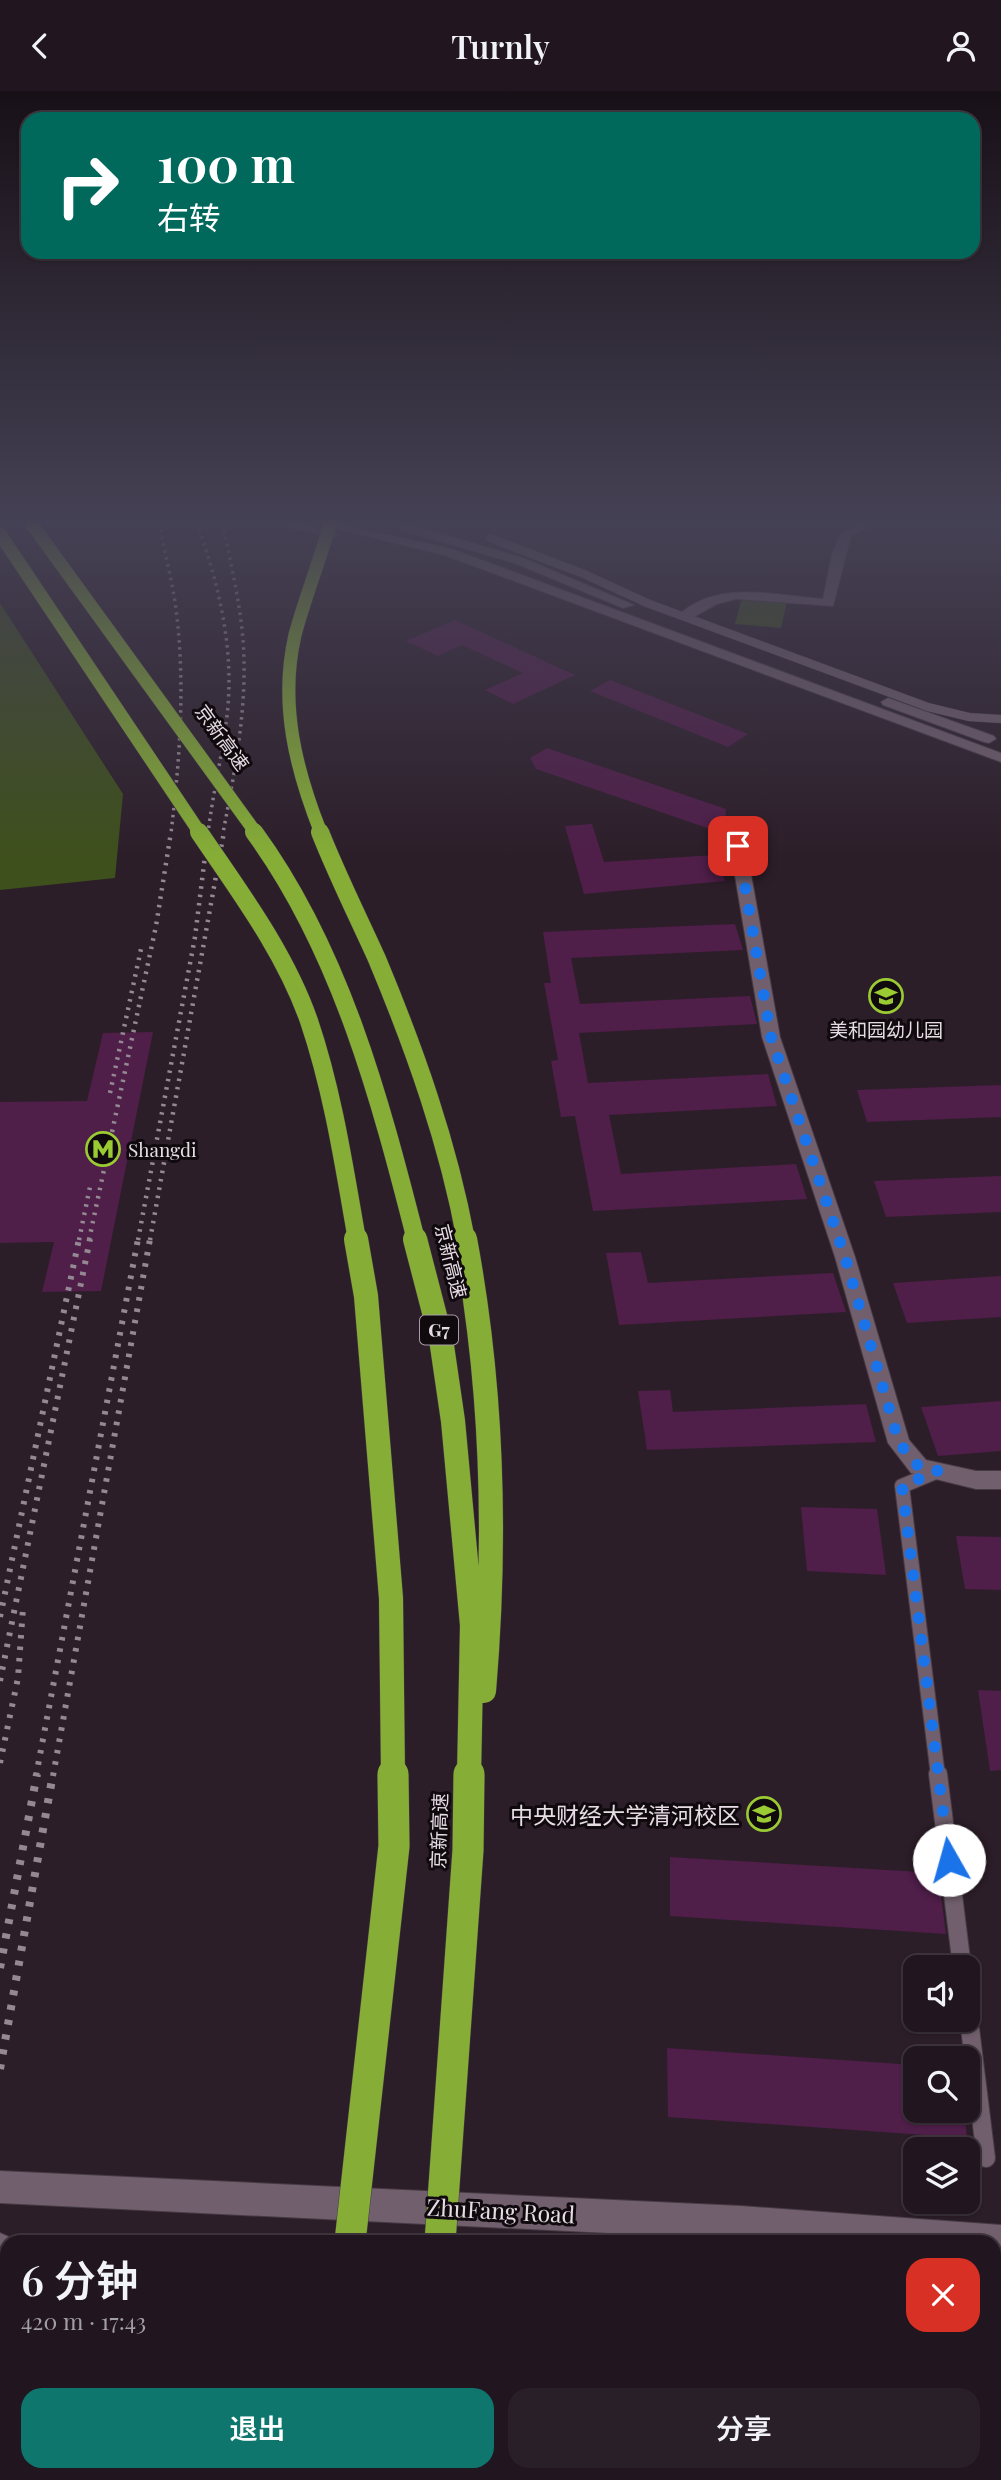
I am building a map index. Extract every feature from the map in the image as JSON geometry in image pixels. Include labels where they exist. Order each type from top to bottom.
[{"type":"highway","points":[[67,634],[265,931],[308,1019],[336,1117],[366,1296],[391,1612],[394,1846],[351,2235]]},
{"type":"highway","name":"京新高速","points":[[112,634],[275,860],[332,967],[389,1135],[441,1339],[453,1421],[472,1625],[468,1850],[440,2235]]},
{"type":"highway","points":[[295,634],[289,689],[292,747],[312,819],[412,1041],[448,1162],[481,1337],[489,1417],[494,1559],[468,1850]]},
{"type":"street","points":[[669,634],[1001,758]]},
{"type":"street","points":[[710,634],[780,658],[1001,743]]},
{"type":"street","points":[[738,846],[771,1037],[845,1257],[899,1443],[919,1467],[976,1480],[1001,1480]]},
{"type":"street","name":"ZhuFang Road","points":[[0,2187],[741,2222],[919,2235]]},
{"type":"lane","points":[[724,634],[780,658],[928,707],[970,717],[1001,719]]},
{"type":"lane","points":[[938,1471],[902,1486],[961,1955]]},
{"type":"lane","points":[[970,2032],[986,2158]]},
{"type":"green space","points":[[0,634],[20,634],[123,794],[115,878],[0,890]]},
{"type":"building","points":[[421,634],[487,634],[575,675],[513,704],[485,690],[523,673],[462,645],[438,656],[406,641]]},
{"type":"building","points":[[610,680],[748,734],[728,747],[590,691]]},
{"type":"building","points":[[547,748],[726,809],[725,826],[710,829],[536,769],[530,758]]},
{"type":"building","points":[[592,824],[604,862],[715,855],[725,881],[584,894],[565,826]]},
{"type":"building","points":[[735,924],[743,950],[571,958],[580,1004],[750,996],[757,1024],[579,1033],[588,1083],[768,1074],[777,1106],[609,1115],[621,1174],[796,1164],[807,1199],[593,1211],[575,1116],[561,1117],[551,1061],[558,1060],[544,983],[551,983],[543,932]]},
{"type":"building","points":[[153,1032],[101,1291],[42,1292],[54,1242],[0,1243],[0,1102],[87,1101],[103,1033]]},
{"type":"building","points":[[1001,1085],[1001,1117],[867,1122],[857,1090]]},
{"type":"building","points":[[1001,1176],[1001,1212],[886,1217],[874,1181]]},
{"type":"building","points":[[641,1252],[648,1283],[833,1273],[846,1312],[619,1325],[606,1253]]},
{"type":"building","points":[[1001,1276],[1001,1317],[907,1323],[893,1283]]},
{"type":"building","points":[[670,1390],[673,1412],[866,1404],[876,1442],[647,1450],[638,1391]]},
{"type":"building","points":[[1001,1401],[1001,1451],[938,1456],[921,1407]]},
{"type":"building","points":[[801,1507],[877,1509],[886,1575],[807,1571]]},
{"type":"building","points":[[956,1536],[1001,1537],[1001,1590],[965,1589]]},
{"type":"building","points":[[978,1690],[1001,1691],[1001,1770],[990,1771]]},
{"type":"building","points":[[670,1857],[938,1873],[946,1934],[670,1916]]},
{"type":"building","points":[[667,2048],[903,2064],[903,2123],[965,2123],[967,2137],[953,2137],[668,2117]]},
{"type":"railway","points":[[171,833],[179,747],[181,689],[178,634]]},
{"type":"railway","points":[[208,833],[228,706],[226,634]]},
{"type":"railway","points":[[223,833],[244,689],[242,634]]},
{"type":"railway","points":[[89,1240],[156,926],[171,832]]},
{"type":"railway","points":[[138,1240],[195,937],[208,832]]},
{"type":"railway","points":[[150,1240],[224,832]]},
{"type":"railway","points":[[110,1093],[141,949]]},
{"type":"railway","points":[[79,1240],[91,1182]]},
{"type":"railway","points":[[0,1617],[79,1239]]},
{"type":"railway","points":[[0,1681],[90,1239]]},
{"type":"railway","points":[[36,1776],[138,1239]]},
{"type":"railway","points":[[53,1776],[150,1239]]},
{"type":"railway","points":[[0,1763],[18,1678],[23,1608]]},
{"type":"railway","points":[[0,1968],[37,1774]]},
{"type":"railway","points":[[0,2069],[53,1774]]},
{"type":"place","name":"美和园幼儿园","points":[[886,996]]},
{"type":"place","name":"Shangdi","points":[[103,1149]]},
{"type":"place","name":"中央财经大学清河校区","points":[[764,1814]]},
{"type":"route","points":[[738,846],[771,1037],[845,1257],[899,1443],[919,1467],[938,1471],[902,1486],[949,1860]]}]
